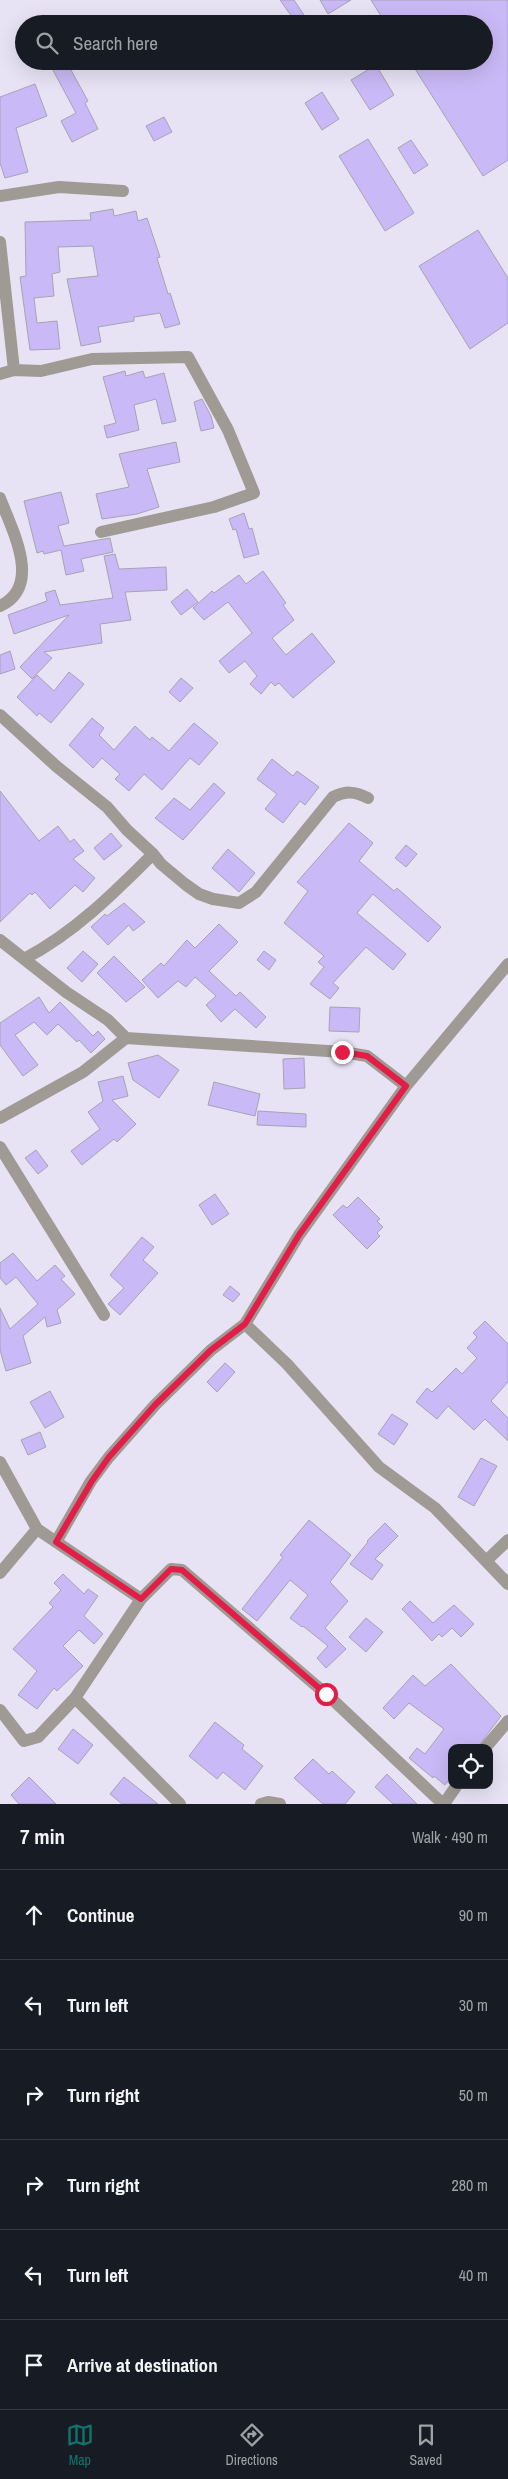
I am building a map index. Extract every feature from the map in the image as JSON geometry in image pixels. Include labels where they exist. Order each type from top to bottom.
[{"type":"street","points":[[0,196],[59,187],[123,191]]},
{"type":"street","points":[[0,242],[14,370]]},
{"type":"street","points":[[0,374],[14,370],[41,371],[92,359],[188,356],[228,430],[254,493],[214,507],[101,532]]},
{"type":"street","points":[[0,498],[21,554],[23,582],[9,602],[0,606]]},
{"type":"street","points":[[0,715],[56,766],[106,807],[161,864],[199,894],[213,899],[239,903],[256,892],[333,797],[344,792],[356,792],[368,798]]},
{"type":"street","points":[[24,959],[53,944],[110,896],[153,854]]},
{"type":"street","points":[[0,940],[90,1010],[108,1020],[126,1038],[136,1041],[342,1052],[367,1056],[406,1086]]},
{"type":"street","points":[[56,1542],[92,1481],[109,1457],[155,1405],[204,1356],[245,1324],[299,1235],[406,1086],[508,964]]},
{"type":"street","points":[[0,1118],[83,1072],[126,1038]]},
{"type":"street","points":[[0,1147],[104,1315]]},
{"type":"street","points":[[245,1324],[287,1364],[379,1467],[435,1508],[508,1584]]},
{"type":"street","points":[[0,1462],[3,1477],[37,1529],[141,1599]]},
{"type":"street","points":[[0,1573],[37,1529]]},
{"type":"street","points":[[486,1561],[508,1540]]},
{"type":"street","points":[[0,1710],[24,1741],[38,1737],[75,1698],[141,1599],[171,1569],[182,1570],[330,1698],[444,1804],[455,1789]]},
{"type":"street","points":[[75,1698],[180,1804]]},
{"type":"street","points":[[488,1744],[508,1721]]},
{"type":"street","points":[[261,1804],[268,1802],[280,1804]]},
{"type":"building","points":[[280,0],[294,0],[304,15],[291,15]]},
{"type":"building","points":[[320,0],[351,0],[328,14]]},
{"type":"building","points":[[371,0],[508,0],[508,160],[483,176],[416,70],[493,70],[493,15],[380,15]]},
{"type":"building","points":[[53,70],[71,70],[88,101],[85,103],[98,129],[72,142],[61,121],[76,113]]},
{"type":"building","points":[[368,70],[379,70],[394,95],[370,110],[351,80]]},
{"type":"building","points":[[35,84],[47,116],[16,128],[28,172],[5,178],[0,163],[0,97]]},
{"type":"building","points":[[322,92],[339,119],[322,130],[305,103]]},
{"type":"building","points":[[164,117],[172,132],[154,141],[146,126]]},
{"type":"building","points":[[368,139],[414,213],[385,231],[339,156]]},
{"type":"building","points":[[411,140],[428,165],[414,174],[398,148]]},
{"type":"building","points":[[113,209],[114,216],[136,211],[138,221],[147,218],[160,257],[157,258],[168,294],[170,293],[180,324],[165,328],[160,313],[134,317],[134,321],[98,327],[101,342],[81,346],[67,279],[98,276],[93,246],[58,247],[60,272],[52,274],[54,296],[34,298],[37,323],[57,321],[60,349],[30,350],[20,277],[26,276],[25,222],[91,220],[90,213]]},
{"type":"building","points":[[478,230],[508,278],[508,323],[470,349],[419,266]]},
{"type":"building","points":[[125,371],[126,376],[143,371],[145,378],[164,373],[176,421],[162,424],[156,399],[134,405],[139,430],[107,438],[104,426],[116,423],[103,377]]},
{"type":"building","points":[[202,399],[211,416],[214,428],[201,431],[194,402]]},
{"type":"building","points":[[176,442],[180,462],[147,469],[159,507],[137,514],[102,519],[96,494],[129,487],[119,454]]},
{"type":"building","points":[[61,492],[69,523],[58,526],[64,546],[110,538],[113,552],[81,559],[84,571],[66,575],[61,550],[44,554],[43,551],[37,553],[24,501]]},
{"type":"building","points":[[244,513],[249,529],[252,528],[259,554],[244,558],[236,529],[233,530],[229,519]]},
{"type":"building","points":[[115,554],[119,569],[166,567],[167,590],[125,592],[131,620],[100,624],[102,643],[44,652],[52,658],[32,679],[20,667],[69,615],[14,634],[8,615],[47,601],[45,593],[55,590],[60,605],[113,598],[104,556]]},
{"type":"building","points":[[263,571],[286,603],[283,605],[294,620],[272,638],[286,655],[312,633],[335,662],[293,698],[279,683],[275,686],[271,682],[261,694],[250,684],[257,676],[245,661],[229,673],[219,661],[252,633],[228,602],[204,620],[193,608],[212,591],[214,593],[239,575],[246,584]]},
{"type":"building","points":[[187,589],[198,602],[181,615],[171,602]]},
{"type":"building","points":[[10,651],[15,669],[0,674],[0,655]]},
{"type":"building","points":[[69,672],[84,684],[51,723],[39,713],[37,716],[17,697],[37,675],[54,691]]},
{"type":"building","points":[[181,678],[193,688],[180,702],[169,692]]},
{"type":"building","points":[[92,718],[104,728],[99,735],[114,750],[135,726],[150,740],[152,737],[169,751],[194,723],[218,743],[199,765],[190,758],[162,790],[144,774],[129,791],[115,779],[120,774],[102,758],[93,768],[69,745]]},
{"type":"building","points":[[272,759],[293,776],[297,771],[319,787],[305,805],[300,801],[283,823],[265,809],[277,794],[257,779]]},
{"type":"building","points":[[214,783],[225,793],[183,840],[155,818],[174,798],[190,810]]},
{"type":"building","points":[[0,791],[39,841],[58,826],[70,842],[74,839],[84,851],[73,859],[95,878],[83,892],[75,885],[50,909],[35,892],[32,895],[30,893],[0,922]]},
{"type":"building","points":[[349,823],[373,843],[359,861],[394,891],[397,888],[441,927],[428,942],[373,894],[357,913],[406,954],[393,970],[366,947],[333,983],[339,988],[330,999],[310,984],[324,967],[318,962],[324,956],[284,923],[308,891],[297,882]]},
{"type":"building","points":[[111,833],[122,846],[104,860],[94,848]]},
{"type":"building","points":[[406,845],[417,854],[406,867],[395,858]]},
{"type":"building","points":[[228,849],[255,873],[239,892],[212,868]]},
{"type":"building","points":[[124,903],[145,922],[133,931],[129,925],[108,945],[91,927],[105,914],[107,916]]},
{"type":"building","points":[[219,924],[238,942],[209,971],[236,996],[240,992],[266,1017],[256,1028],[235,1009],[221,1022],[206,1005],[216,996],[195,977],[186,987],[178,981],[158,998],[142,980],[161,963],[164,966],[187,940],[195,948]]},
{"type":"building","points":[[83,951],[98,964],[82,982],[67,968]]},
{"type":"building","points":[[264,951],[276,960],[269,970],[257,960]]},
{"type":"building","points":[[114,956],[145,987],[126,1002],[97,973]]},
{"type":"building","points":[[39,997],[49,1013],[60,1002],[93,1036],[98,1031],[105,1039],[91,1053],[79,1040],[77,1042],[58,1024],[47,1035],[34,1022],[15,1035],[38,1065],[23,1076],[0,1045],[0,1023]]},
{"type":"building","points":[[330,1007],[360,1008],[359,1032],[329,1031]]},
{"type":"building","points":[[158,1055],[179,1070],[159,1098],[133,1080],[128,1063]]},
{"type":"building","points":[[304,1058],[305,1088],[284,1089],[283,1059]]},
{"type":"building","points":[[123,1076],[128,1096],[112,1100],[136,1124],[117,1142],[114,1139],[82,1165],[71,1151],[100,1129],[88,1112],[103,1101],[98,1082]]},
{"type":"building","points":[[214,1082],[260,1094],[255,1116],[208,1105]]},
{"type":"building","points":[[258,1111],[306,1114],[306,1127],[257,1125]]},
{"type":"building","points":[[36,1150],[48,1166],[38,1174],[25,1158]]},
{"type":"building","points":[[215,1194],[229,1214],[212,1225],[199,1205]]},
{"type":"building","points":[[358,1197],[380,1219],[377,1221],[383,1227],[377,1233],[380,1236],[367,1249],[333,1215],[343,1205],[347,1208]]},
{"type":"building","points":[[142,1237],[154,1247],[143,1260],[158,1273],[120,1315],[108,1304],[124,1288],[110,1275]]},
{"type":"building","points":[[13,1253],[37,1281],[55,1265],[65,1276],[61,1279],[75,1294],[57,1310],[61,1323],[47,1327],[45,1317],[23,1336],[31,1363],[6,1371],[0,1350],[0,1308],[10,1329],[38,1304],[16,1277],[6,1285],[0,1278],[0,1263]]},
{"type":"building","points":[[230,1286],[240,1294],[233,1302],[223,1295]]},
{"type":"building","points":[[485,1321],[508,1344],[508,1382],[491,1401],[508,1418],[508,1441],[485,1419],[474,1430],[448,1406],[437,1419],[416,1402],[427,1388],[432,1392],[456,1368],[462,1374],[477,1358],[467,1348],[477,1337],[473,1333]]},
{"type":"building","points":[[225,1363],[235,1372],[217,1392],[207,1382]]},
{"type":"building","points":[[50,1391],[64,1417],[45,1428],[30,1402]]},
{"type":"building","points":[[392,1414],[408,1424],[394,1445],[378,1434]]},
{"type":"building","points":[[40,1432],[46,1447],[28,1455],[21,1440]]},
{"type":"building","points":[[481,1458],[497,1466],[474,1506],[458,1497]]},
{"type":"building","points":[[309,1520],[351,1555],[330,1582],[348,1601],[325,1628],[346,1649],[326,1668],[317,1658],[328,1646],[290,1618],[308,1595],[290,1580],[257,1621],[242,1609],[283,1557],[280,1555]]},
{"type":"building","points":[[385,1523],[398,1536],[375,1559],[383,1565],[372,1580],[350,1564],[367,1541]]},
{"type":"building","points":[[63,1574],[84,1594],[88,1589],[98,1596],[84,1616],[103,1634],[94,1644],[79,1630],[63,1646],[83,1666],[57,1691],[54,1688],[37,1709],[18,1695],[37,1671],[13,1649],[53,1607],[49,1603],[61,1590],[54,1583]]},
{"type":"building","points":[[410,1601],[433,1623],[454,1605],[474,1624],[461,1637],[452,1628],[442,1637],[439,1634],[432,1641],[402,1609]]},
{"type":"building","points":[[366,1618],[383,1632],[366,1652],[349,1637]]},
{"type":"building","points":[[451,1664],[501,1716],[480,1744],[448,1744],[448,1781],[445,1785],[434,1776],[433,1778],[409,1758],[417,1748],[425,1754],[444,1729],[409,1703],[394,1719],[383,1708],[413,1675],[425,1686]]},
{"type":"building","points":[[215,1722],[244,1745],[242,1749],[263,1766],[245,1790],[223,1772],[217,1779],[189,1756]]},
{"type":"building","points":[[73,1729],[93,1745],[78,1764],[58,1749]]},
{"type":"building","points":[[313,1759],[329,1774],[332,1771],[355,1792],[345,1804],[323,1804],[294,1778]]},
{"type":"building","points":[[387,1774],[417,1804],[393,1804],[375,1787]]},
{"type":"building","points":[[29,1777],[56,1804],[19,1804],[11,1795]]},
{"type":"building","points":[[124,1777],[158,1804],[122,1804],[110,1794]]},
{"type":"route","points":[[326,1694],[182,1570],[171,1569],[141,1599],[56,1542],[92,1481],[109,1457],[155,1405],[211,1350],[245,1324],[299,1235],[406,1086],[367,1056],[342,1052]]}]
